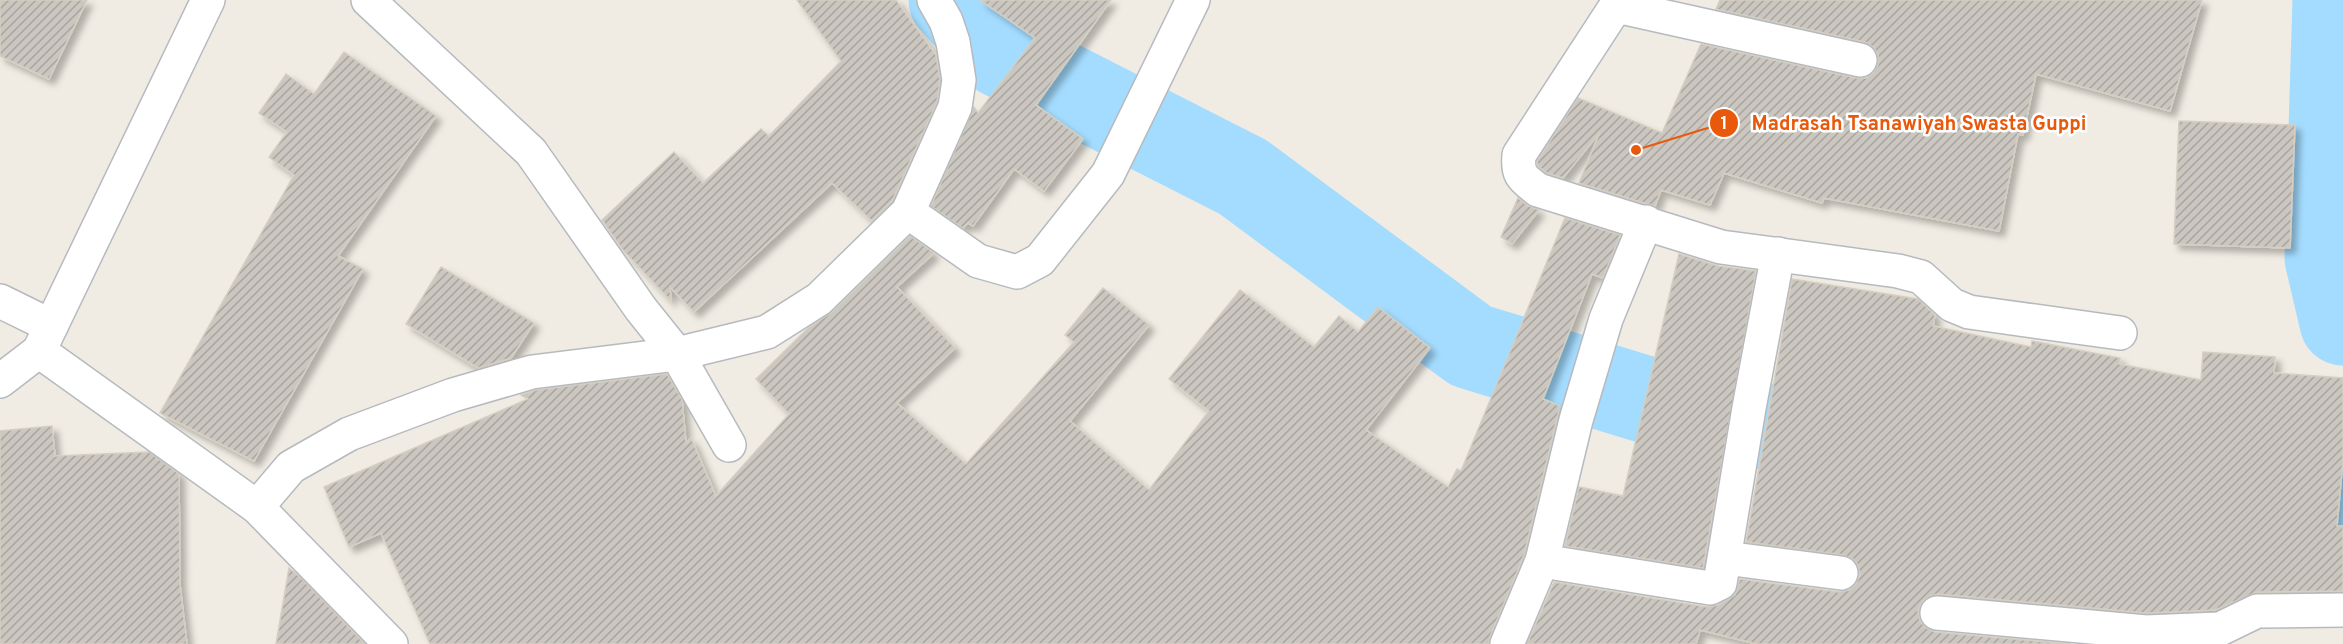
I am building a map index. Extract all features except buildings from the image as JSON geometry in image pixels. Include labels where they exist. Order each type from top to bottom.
[{"type":"street","points":[[0,381],[45,338],[208,0]]},
{"type":"street","points":[[368,0],[531,152],[641,309],[677,354],[729,445]]},
{"type":"street","points":[[257,507],[291,467],[349,434],[453,395],[532,372],[677,354],[767,332],[819,299],[908,212],[955,107],[959,80],[953,42],[946,21],[934,0]]},
{"type":"street","points":[[908,212],[978,261],[1017,272],[1040,260],[1108,174],[1153,86],[1193,0]]},
{"type":"street","points":[[1860,60],[1617,3],[1519,155],[1518,168],[1522,178],[1538,190],[1721,247],[1898,271],[1921,277],[1952,305],[1969,312],[2120,333]]},
{"type":"street","points":[[1507,644],[1542,561],[1576,420],[1606,319],[1646,222]]},
{"type":"street","points":[[1542,561],[1710,588],[1720,583],[1749,408],[1778,254]]},
{"type":"street","points":[[0,301],[257,507],[391,644]]},
{"type":"street","points":[[1725,558],[1841,573]]},
{"type":"street","points":[[1937,613],[2146,638],[2220,629],[2257,611],[2343,610]]},
{"type":"waterway","points":[[952,0],[999,53],[1243,177],[1471,346],[1670,407],[1884,451]]},
{"type":"waterway","points":[[2336,0],[2328,258],[2343,322]]},
{"type":"waterway","points":[[2218,502],[2343,515]]},
{"type":"place","name":"Madrasah Tsanawiyah Swasta Guppi","points":[[1636,150]]}]
